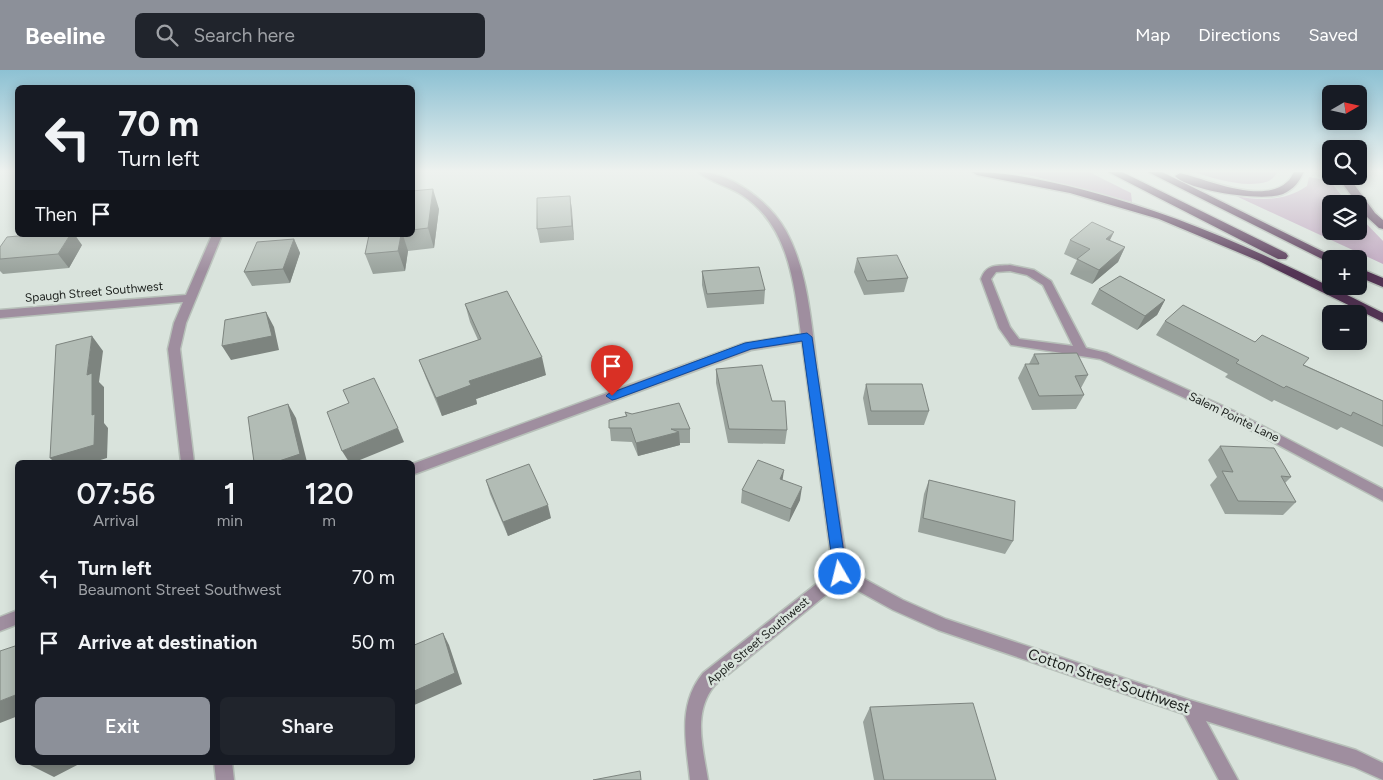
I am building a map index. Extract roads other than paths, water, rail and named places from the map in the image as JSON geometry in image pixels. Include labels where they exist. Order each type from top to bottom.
[{"type":"highway","points":[[1122,205],[1172,220],[1221,239],[1272,262],[1383,318]]},
{"type":"highway","points":[[1179,205],[1322,276]]},
{"type":"highway","points":[[1221,205],[1322,254]]},
{"type":"highway","points":[[1363,205],[1383,226]]},
{"type":"highway","points":[[1367,276],[1383,283]]},
{"type":"highway","points":[[1361,295],[1383,306]]},
{"type":"street","points":[[762,205],[782,229],[796,271],[840,574]]},
{"type":"street","points":[[187,460],[174,349],[180,323],[217,237]]},
{"type":"street","name":"Salem Pointe Lane","points":[[1081,350],[1047,283],[1030,272],[1010,268],[994,270],[988,273],[986,279],[1005,328],[1015,342],[1033,346],[1081,350],[1103,356],[1230,414],[1383,494]]},
{"type":"street","name":"Spaugh Street Southwest","points":[[0,314],[191,298]]},
{"type":"street","points":[[415,469],[749,346],[807,337]]},
{"type":"street","name":"Cotton Street Southwest","points":[[840,574],[943,625],[1190,708],[1356,760],[1383,772]]},
{"type":"street","name":"Apple Street Southwest","points":[[699,780],[693,727],[693,710],[698,693],[709,679],[840,574]]},
{"type":"street","points":[[0,624],[15,618]]},
{"type":"street","points":[[1190,708],[1229,780]]},
{"type":"street","points":[[224,765],[226,780]]}]
